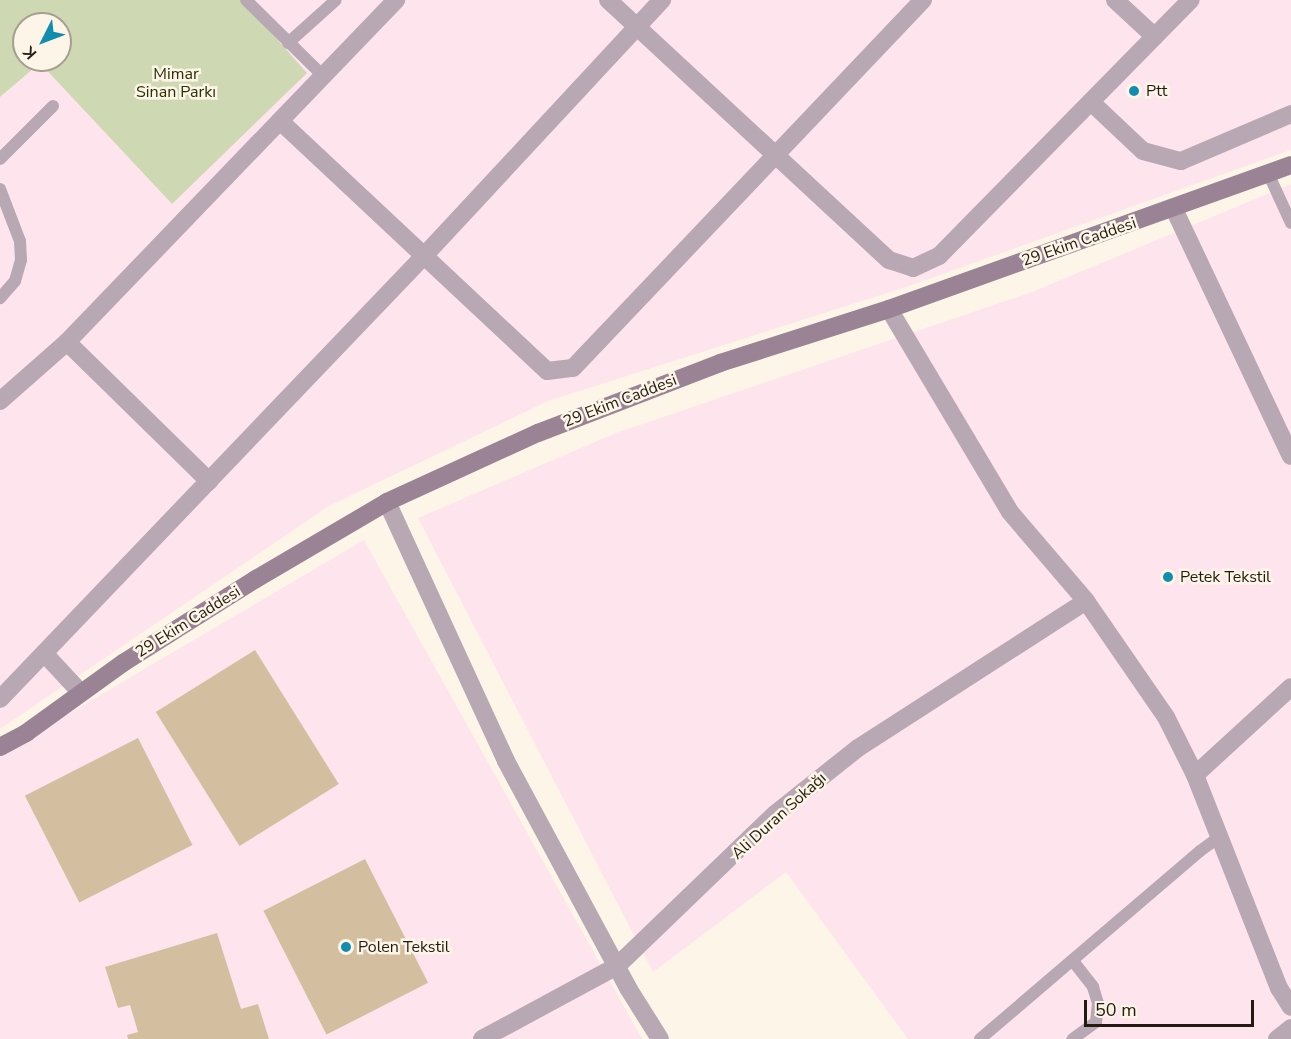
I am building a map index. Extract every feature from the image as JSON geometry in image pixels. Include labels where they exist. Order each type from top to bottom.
[{"type":"street","points":[[0,401],[67,342],[396,0]]},
{"type":"street","points":[[608,0],[889,260],[913,268],[939,256],[1191,0]]},
{"type":"street","points":[[0,699],[424,256],[662,0]]},
{"type":"street","points":[[280,120],[547,371],[573,368],[774,154],[923,0]]},
{"type":"street","points":[[1115,0],[1155,37]]},
{"type":"street","points":[[1091,102],[1143,151],[1181,161],[1291,114]]},
{"type":"street","name":"29 Ekim Caddesi","points":[[0,747],[27,733],[123,663],[256,579],[387,502],[548,429],[720,363],[889,309],[1174,209],[1291,165]]},
{"type":"street","points":[[1174,209],[1291,456]]},
{"type":"street","points":[[889,309],[1010,512],[1086,601],[1166,717],[1195,775],[1280,988],[1291,1007]]},
{"type":"street","points":[[67,342],[209,481]]},
{"type":"street","points":[[387,502],[506,761],[617,966],[660,1039]]},
{"type":"street","name":"Ali Duran Sokağı","points":[[482,1039],[617,966],[775,814],[858,748],[1086,601]]},
{"type":"street","points":[[44,653],[81,693]]},
{"type":"street","points":[[1195,775],[1291,687]]},
{"type":"street","points":[[1277,1039],[1291,1028]]},
{"type":"lane","points":[[246,0],[323,76]]},
{"type":"lane","points":[[288,43],[336,0]]},
{"type":"lane","points":[[0,159],[53,106]]},
{"type":"lane","points":[[1268,173],[1291,223]]},
{"type":"lane","points":[[0,189],[20,241],[21,260],[15,281],[0,298]]},
{"type":"lane","points":[[980,1039],[1219,837]]},
{"type":"lane","points":[[1073,961],[1093,987],[1098,1003],[1096,1022],[1073,1039]]},
{"type":"shaded area","points":[[242,0],[1291,0],[1291,150],[906,287],[548,401],[329,506],[0,729],[0,97],[29,72],[49,72],[172,204]]},
{"type":"shaded area","points":[[1291,184],[1291,1039],[908,1039],[786,872],[653,972],[418,518],[616,433],[1032,292]]},
{"type":"shaded area","points":[[364,540],[642,1039],[0,1039],[0,754]]},
{"type":"green space","name":"Mimar Sinan Parkı","points":[[0,0],[242,0],[307,73],[172,204],[48,72],[72,72],[72,12],[12,12],[12,72],[29,72],[0,97]]},
{"type":"building","points":[[255,650],[339,784],[240,846],[156,712]]},
{"type":"building","points":[[138,738],[192,845],[79,903],[25,796]]},
{"type":"building","name":"Polen Tekstil","points":[[365,859],[428,983],[327,1035],[263,911]]},
{"type":"building","points":[[217,933],[241,1009],[258,1004],[269,1039],[128,1039],[127,1035],[138,1032],[130,1005],[118,1008],[105,967]]},
{"type":"place","name":"Ptt","points":[[1134,91]]},
{"type":"place","name":"Petek Tekstil","points":[[1168,577]]},
{"type":"place","name":"Polen Tekstil","points":[[346,947]]}]
